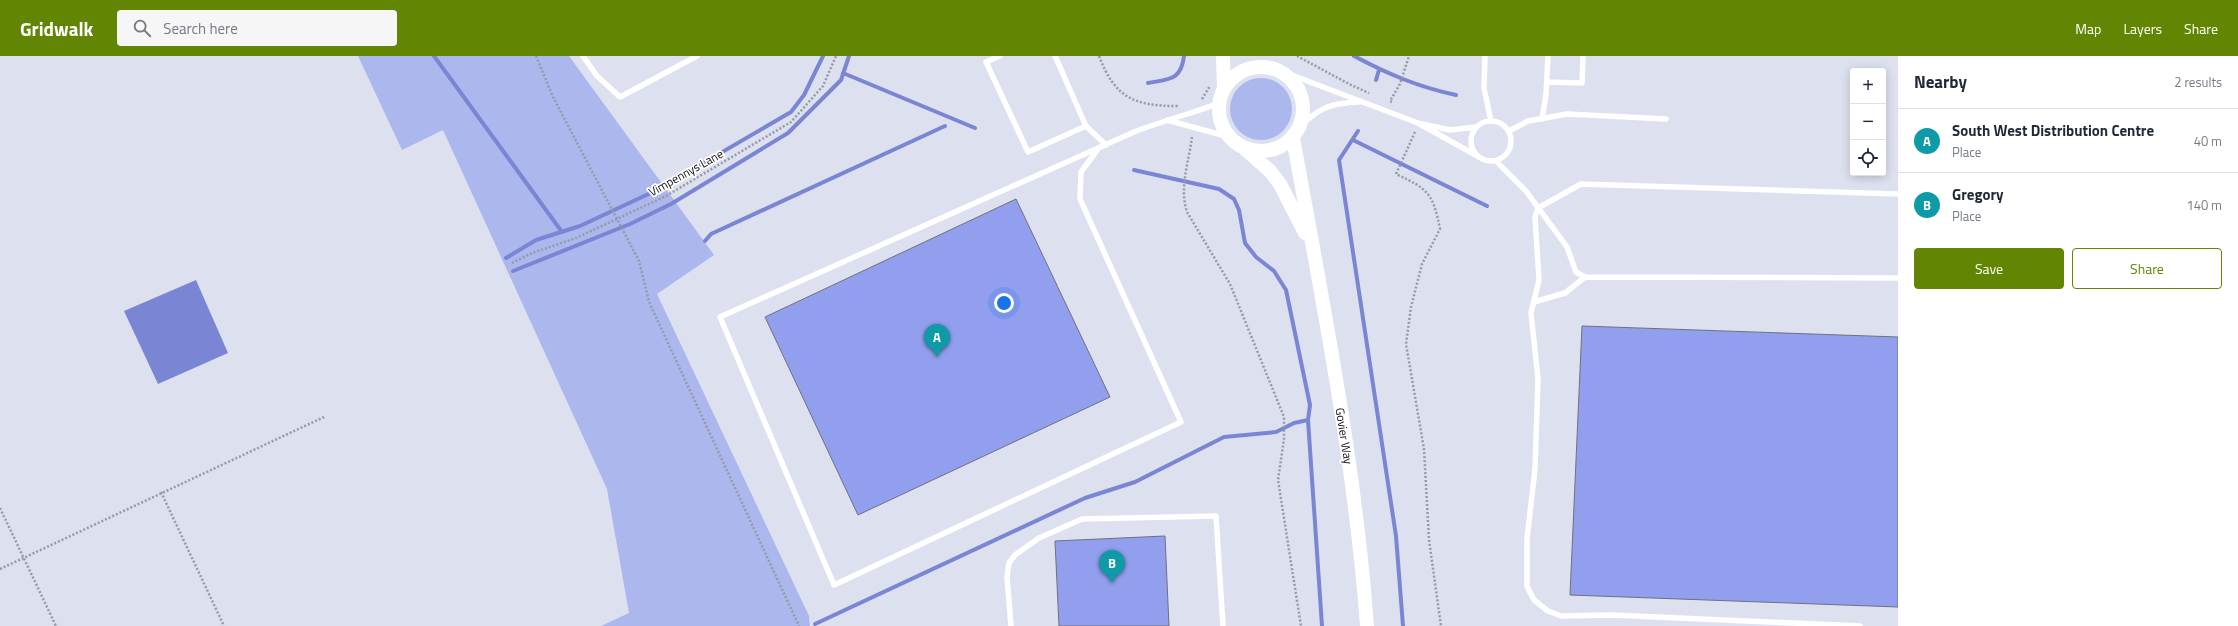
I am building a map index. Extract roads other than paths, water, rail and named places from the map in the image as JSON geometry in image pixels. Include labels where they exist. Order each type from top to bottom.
[{"type":"street","points":[[1223,56],[1224,88],[1219,103],[1219,115],[1222,127],[1229,137],[1245,149],[1258,152],[1271,151],[1283,146],[1296,132],[1304,114],[1301,95],[1291,79],[1275,69],[1260,56]]},
{"type":"street","points":[[1224,88],[1232,78],[1243,70],[1256,67],[1275,69]]},
{"type":"street","name":"Govier Way","points":[[1296,132],[1313,248],[1348,456],[1362,562],[1367,626]]},
{"type":"street","name":"Govier Way","points":[[1245,149],[1270,171],[1280,184],[1313,248]]},
{"type":"lane","points":[[583,56],[597,76],[620,96],[697,56]]},
{"type":"lane","points":[[1000,56],[986,62],[1028,152],[1086,126]]},
{"type":"lane","points":[[1055,56],[1086,126],[1106,146]]},
{"type":"lane","points":[[1485,56],[1484,88],[1491,121]]},
{"type":"lane","points":[[1542,119],[1547,82],[1548,56]]},
{"type":"lane","points":[[1547,82],[1582,83],[1583,56]]},
{"type":"lane","points":[[1275,69],[1418,123],[1450,130],[1476,127],[1491,121],[1498,122],[1508,132],[1510,137],[1509,150],[1504,157],[1496,161],[1488,161],[1478,157],[1418,123]]},
{"type":"lane","points":[[1296,132],[1315,113],[1337,103],[1362,102]]},
{"type":"lane","points":[[1098,149],[1082,172],[1080,199],[1181,422],[834,585],[720,317],[1050,168],[1098,149],[1106,146],[1165,119],[1191,114],[1219,103]]},
{"type":"lane","points":[[1508,132],[1528,121],[1567,114],[1666,119]]},
{"type":"lane","points":[[1165,119],[1229,137]]},
{"type":"lane","points":[[1476,127],[1472,132],[1470,143],[1478,157]]},
{"type":"lane","points":[[1496,161],[1526,191],[1567,247],[1576,272],[1585,277],[1898,278]]},
{"type":"lane","points":[[1860,626],[1611,615],[1561,616],[1548,611],[1534,600],[1527,586],[1527,539],[1536,469],[1538,379],[1531,313],[1539,280],[1535,217],[1538,208],[1581,184],[1898,194]]},
{"type":"lane","points":[[1534,302],[1565,293],[1585,277]]},
{"type":"lane","points":[[1011,626],[1007,577],[1009,563],[1015,555],[1040,538],[1082,519],[1216,516],[1223,626]]},
{"type":"waterway","points":[[434,56],[562,232]]},
{"type":"waterway","points":[[506,258],[536,240],[580,226],[657,190],[791,112],[804,95],[823,56]]},
{"type":"waterway","points":[[513,271],[630,224],[671,204],[788,133],[841,80],[849,56]]},
{"type":"waterway","points":[[1148,83],[1173,77],[1180,70],[1184,56]]},
{"type":"waterway","points":[[1354,56],[1379,69],[1404,79],[1429,88],[1456,95]]},
{"type":"waterway","points":[[1376,80],[1379,70]]},
{"type":"waterway","points":[[843,73],[975,128]]},
{"type":"waterway","points":[[705,241],[711,234],[945,126]]},
{"type":"waterway","points":[[1358,131],[1339,160],[1396,536],[1403,626]]},
{"type":"waterway","points":[[1353,140],[1487,206]]},
{"type":"waterway","points":[[1134,170],[1219,189],[1234,199],[1239,210],[1245,243],[1256,257],[1274,271],[1286,290],[1310,405],[1308,420],[1322,626]]},
{"type":"waterway","points":[[815,624],[1085,498],[1135,482],[1224,437],[1276,432],[1294,423],[1308,420]]},
{"type":"place","name":"South West Distribution Centre","points":[[937,357]]},
{"type":"place","name":"Gregory","points":[[1112,583]]}]
